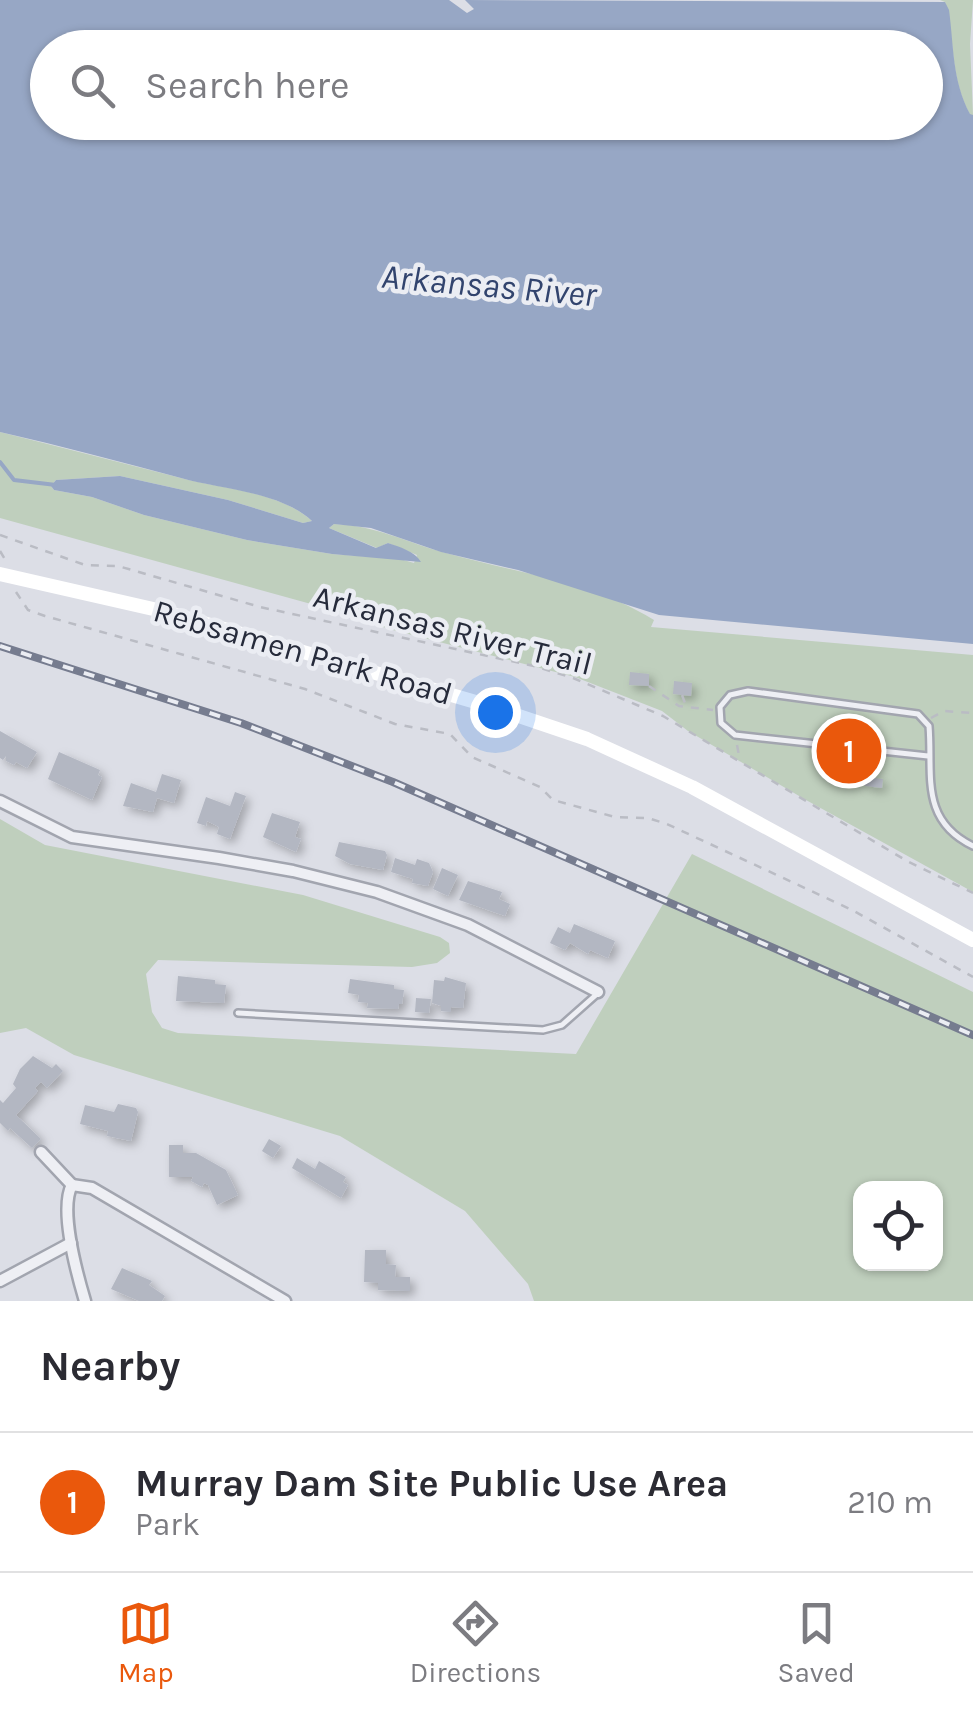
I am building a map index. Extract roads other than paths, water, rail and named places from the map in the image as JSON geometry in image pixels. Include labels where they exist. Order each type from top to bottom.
[{"type":"street","name":"Rebsamen Park Road","points":[[6,575],[162,611],[486,705],[587,739],[676,779],[973,940]]},
{"type":"street","points":[[0,801],[72,838],[294,871],[377,892],[468,926],[598,992]]},
{"type":"street","points":[[41,1152],[72,1184],[92,1188],[285,1301]]},
{"type":"street","points":[[72,1184],[68,1199],[71,1244],[85,1301]]},
{"type":"street","points":[[0,1281],[71,1244]]},
{"type":"lane","points":[[928,756],[735,735],[724,728],[719,711],[730,695],[748,691],[913,712],[927,720],[930,787],[941,817],[954,835],[973,846]]},
{"type":"lane","points":[[238,1013],[543,1030],[576,1016],[598,992]]},
{"type":"water","name":"Arkansas River","points":[[0,0],[449,0],[467,13],[474,9],[465,0],[945,2],[957,76],[964,101],[973,115],[973,644],[659,615],[371,528],[334,524],[329,528],[376,548],[388,543],[397,546],[421,562],[332,554],[247,540],[144,515],[51,486],[56,480],[120,476],[228,500],[303,523],[312,521],[267,498],[0,432]]},
{"type":"waterway","points":[[0,462],[14,480],[56,485]]},
{"type":"railway","points":[[0,646],[241,723],[393,782],[973,1035]]},
{"type":"place","name":"Murray Dam Site Public Use Area","points":[[849,751]]}]
